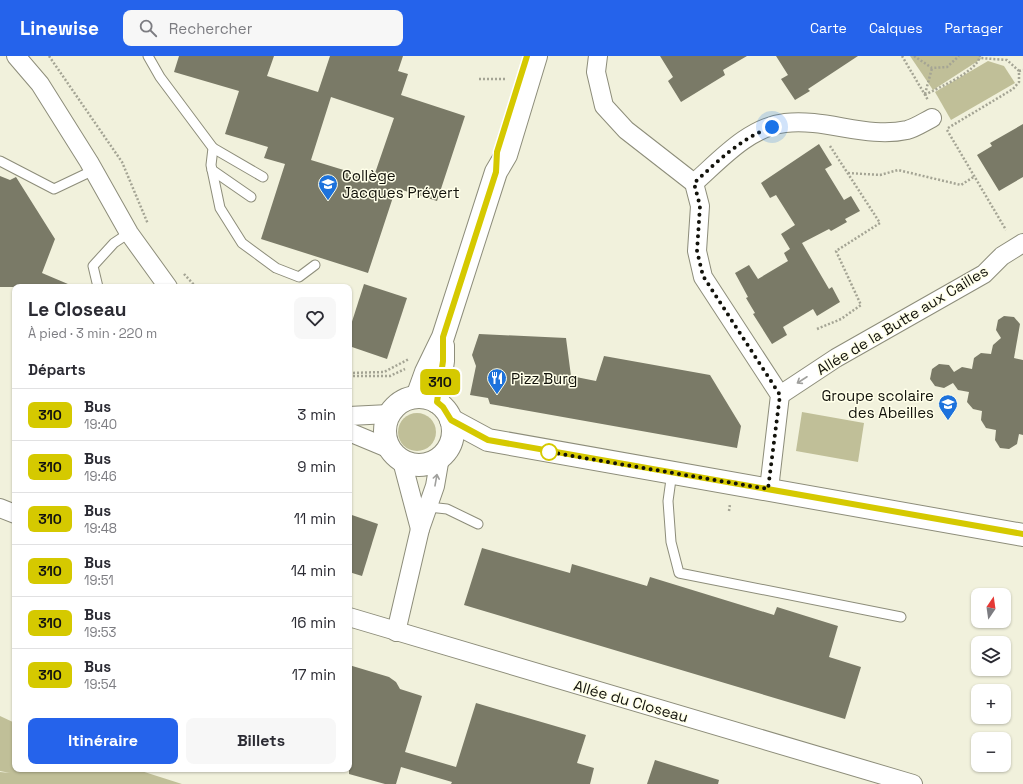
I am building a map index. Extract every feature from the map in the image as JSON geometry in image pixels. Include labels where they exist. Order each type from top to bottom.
[{"type":"street","points":[[16,56],[40,84],[94,170],[129,233],[166,284]]},
{"type":"street","points":[[496,172],[497,152],[527,56]]},
{"type":"street","points":[[417,396],[426,372],[443,337],[496,172],[506,155],[536,56]]},
{"type":"street","points":[[598,56],[596,72],[604,106],[626,130],[694,183],[700,206],[697,251],[703,276],[780,395],[768,489]]},
{"type":"street","points":[[694,183],[735,146],[759,131],[785,123],[816,123],[880,133],[908,130],[932,112]]},
{"type":"street","name":"Allée de la Butte aux Cailles","points":[[780,395],[836,358],[984,274],[1017,246]]},
{"type":"street","points":[[437,402],[443,361],[443,337]]},
{"type":"street","points":[[396,632],[420,529],[429,507],[444,453],[453,435],[451,420],[443,407],[437,402],[417,396],[406,399],[396,405],[389,414],[385,432],[396,455],[420,529]]},
{"type":"street","points":[[352,416],[389,414]]},
{"type":"street","points":[[451,420],[488,440],[1023,534]]},
{"type":"street","points":[[352,434],[420,465],[428,464],[444,453],[488,440]]},
{"type":"street","points":[[0,508],[12,513]]},
{"type":"street","name":"Allée du Closeau","points":[[352,619],[913,784]]},
{"type":"lane","points":[[148,56],[160,77],[212,148],[263,177]]},
{"type":"lane","points":[[212,148],[212,170],[220,208],[242,243],[276,268],[299,277],[315,265]]},
{"type":"lane","points":[[0,161],[54,189],[94,170]]},
{"type":"lane","points":[[212,170],[251,197]]},
{"type":"lane","points":[[97,284],[93,266],[114,244],[129,233]]},
{"type":"lane","points":[[672,472],[668,501],[671,542],[679,573],[901,617]]},
{"type":"lane","points":[[429,507],[447,509],[478,524]]},
{"type":"path","points":[[49,56],[122,162],[149,226]]},
{"type":"path","points":[[902,56],[925,95],[932,112]]},
{"type":"path","points":[[914,56],[932,68],[947,67],[959,56]]},
{"type":"path","points":[[925,95],[967,72],[979,62],[980,57],[1007,60],[1018,71],[1019,82],[1013,89],[946,129],[1006,229],[1005,235],[1017,246]]},
{"type":"path","points":[[925,95],[932,68]]},
{"type":"path","points":[[1018,71],[1023,70]]},
{"type":"path","points":[[479,79],[513,79]]},
{"type":"path","points":[[816,123],[880,223],[836,251],[861,305],[841,319],[817,329]]},
{"type":"path","points":[[848,173],[866,176],[880,175],[898,170],[961,185],[975,176]]},
{"type":"path","points":[[180,269],[193,284]]},
{"type":"path","points":[[352,375],[384,372],[408,359],[415,360]]},
{"type":"path","points":[[352,375],[390,376],[409,369]]},
{"type":"green space","points":[[910,56],[980,56],[981,59],[933,90]]},
{"type":"green space","points":[[988,61],[1004,66],[1015,83],[951,120],[935,92]]},
{"type":"green space","points":[[802,412],[864,423],[858,462],[796,451]]},
{"type":"green space","points":[[413,413],[421,413],[431,418],[435,425],[435,439],[431,446],[421,451],[413,451],[403,446],[401,443],[398,436],[398,428],[403,418],[406,416]]},
{"type":"green space","points":[[0,716],[12,722],[12,772],[144,772],[182,784],[0,784],[0,772],[10,773],[0,771]]},
{"type":"building","points":[[179,56],[274,56],[267,76],[318,92],[330,56],[403,56],[398,71],[408,74],[401,95],[465,116],[437,201],[396,188],[368,273],[261,239],[285,164],[264,158],[268,147],[225,134],[239,91],[174,72]],"holes":[[[331,97],[394,118],[373,179],[311,160]]]},
{"type":"building","points":[[660,56],[747,56],[723,70],[725,75],[681,102],[668,81],[673,77]]},
{"type":"building","points":[[776,56],[858,56],[808,89],[810,91],[795,100],[781,79],[788,75]]},
{"type":"building","points":[[1023,124],[1023,177],[999,191],[977,155],[992,146],[990,143]]},
{"type":"building","points":[[819,144],[832,165],[825,169],[844,200],[851,196],[860,211],[845,219],[847,222],[831,231],[829,229],[802,243],[829,289],[832,287],[840,302],[817,316],[813,309],[783,327],[787,335],[772,344],[753,314],[755,313],[746,298],[748,297],[735,273],[749,265],[758,279],[788,261],[784,253],[790,249],[781,234],[795,225],[776,195],[770,198],[761,183]]},
{"type":"building","points":[[0,176],[10,180],[16,177],[55,239],[42,273],[68,284],[12,284],[12,287],[0,287]]},
{"type":"building","points":[[364,284],[407,298],[387,359],[352,347],[352,322]]},
{"type":"building","points":[[1004,316],[1014,317],[1020,324],[1014,358],[1023,360],[1023,435],[1019,434],[1017,444],[1009,449],[1000,448],[995,440],[996,430],[986,428],[981,420],[982,411],[973,409],[967,402],[969,392],[958,390],[953,383],[944,388],[935,386],[930,379],[932,369],[939,364],[949,365],[954,372],[962,367],[972,369],[974,358],[981,353],[991,354],[993,345],[1001,338],[996,330],[998,320]]},
{"type":"building","points":[[479,334],[566,338],[571,376],[596,381],[604,356],[710,375],[741,426],[737,448],[490,404],[488,398],[470,395],[476,366],[472,355]]},
{"type":"building","points":[[352,515],[378,524],[362,576],[352,573]]},
{"type":"building","points":[[482,548],[570,573],[572,564],[647,586],[650,577],[774,615],[777,607],[838,626],[829,657],[861,667],[845,719],[464,605]]},
{"type":"building","points":[[352,666],[389,677],[396,682],[400,689],[422,696],[405,752],[456,767],[476,703],[586,735],[577,763],[594,768],[590,784],[451,784],[452,782],[401,767],[396,784],[385,784],[349,774],[349,772],[352,772]]},
{"type":"building","points":[[655,760],[719,780],[718,784],[647,784]]},
{"type":"bus line","name":"310","points":[[527,56],[497,152],[496,172],[443,337],[443,361],[437,402],[448,413],[451,420],[488,440],[1023,534]]},
{"type":"place","name":"Collège Jacques Prévert","points":[[328,201]]},
{"type":"place","name":"Pizz Burg","points":[[497,395]]},
{"type":"place","name":"Groupe scolaire des Abeilles","points":[[948,421]]},
{"type":"route","points":[[549,452],[543,451],[768,489],[780,395],[703,276],[697,251],[700,206],[694,183],[735,146],[759,131],[772,127]]}]
